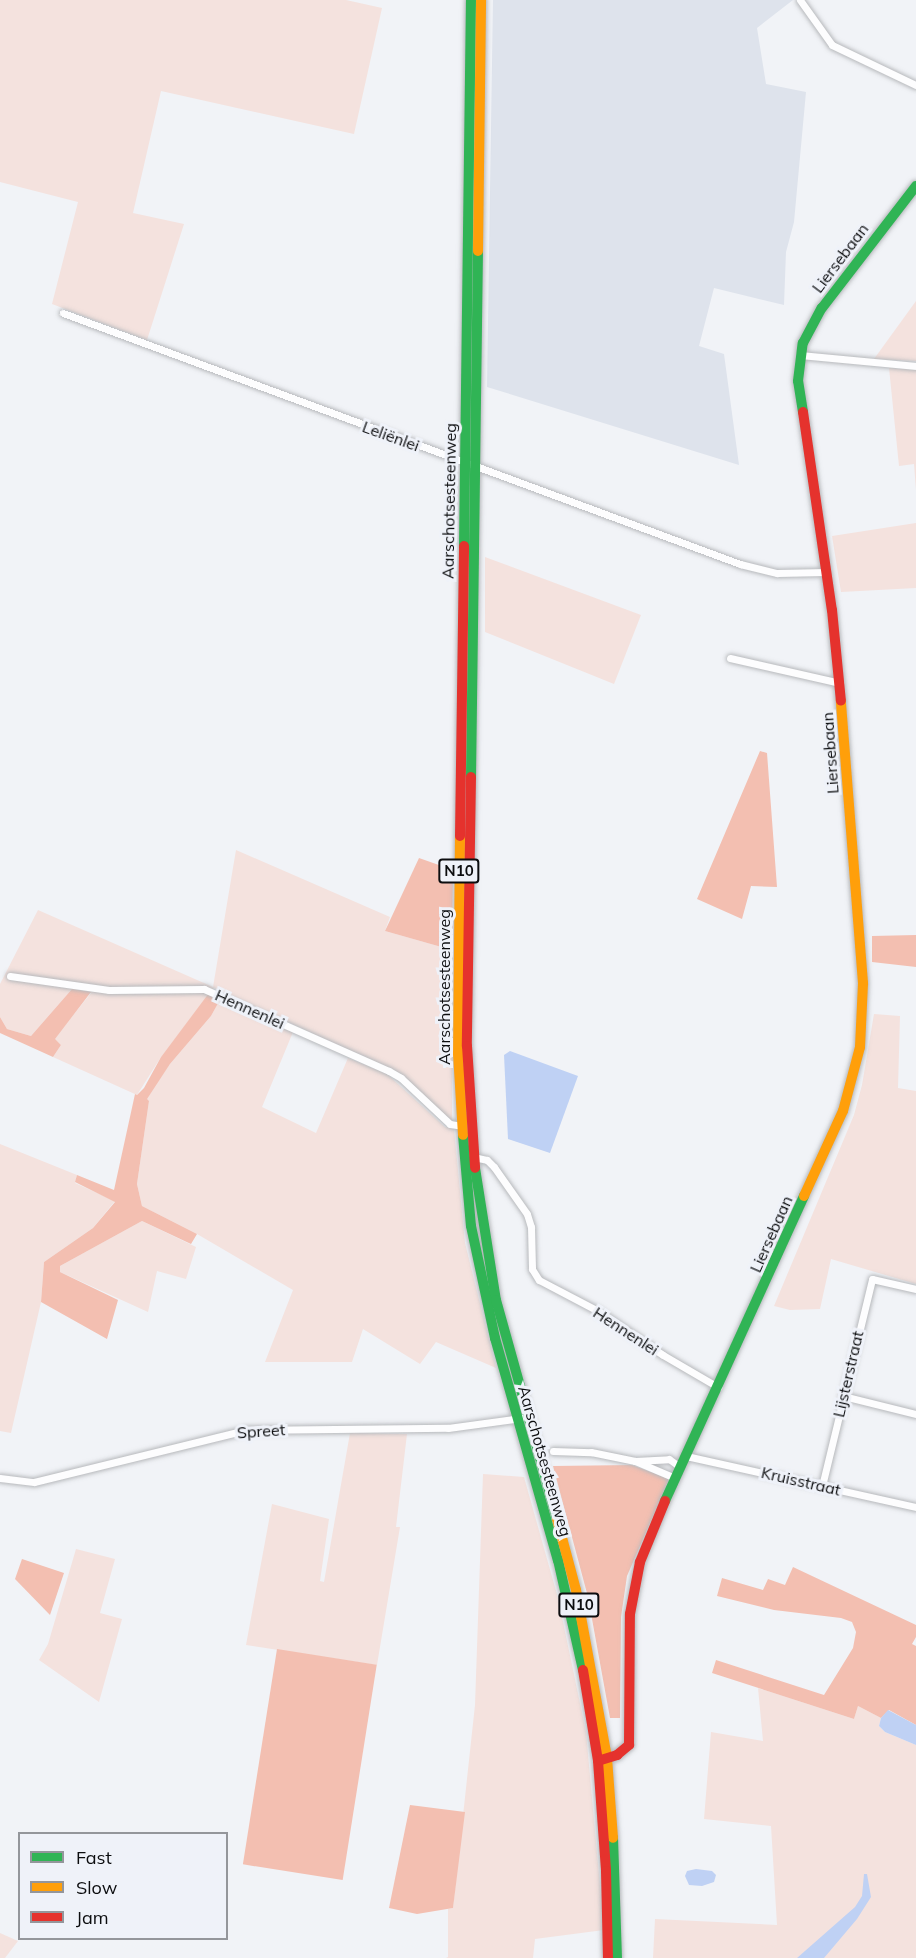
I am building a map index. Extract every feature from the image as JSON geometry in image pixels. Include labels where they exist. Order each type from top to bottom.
[{"type":"main road","name":"Aarschotsesteenweg","points":[[471,0],[458,978],[462,1126],[471,1226],[495,1338],[522,1417]]},
{"type":"main road","name":"Aarschotsesteenweg","points":[[481,0],[467,1046],[473,1157],[496,1300],[522,1417],[568,1602],[602,1760],[617,1958]]},
{"type":"main road","name":"Liersebaan","points":[[602,1760],[617,1755],[629,1745],[630,1614],[633,1592],[652,1529],[843,1111],[860,1047],[863,983],[840,682],[798,381],[800,355],[810,327],[822,308],[916,186]]},
{"type":"main road","name":"Aarschotsesteenweg","points":[[608,1958],[609,1834]]},
{"type":"street","points":[[800,0],[832,45],[916,85]]},
{"type":"street","name":"Leliënlei","points":[[63,313],[465,464],[758,570],[784,574],[826,572]]},
{"type":"street","points":[[800,355],[916,366]]},
{"type":"street","points":[[730,658],[840,682]]},
{"type":"street","name":"Hennenlei","points":[[10,976],[109,990],[204,988],[389,1071],[401,1078],[450,1124],[462,1126]]},
{"type":"street","name":"Hennenlei","points":[[473,1157],[487,1160],[494,1167],[527,1214],[531,1227],[532,1269],[539,1281],[598,1311],[663,1355],[718,1387]]},
{"type":"street","name":"Lijsterstraat","points":[[822,1486],[872,1279],[916,1289]]},
{"type":"street","points":[[843,1396],[916,1414]]},
{"type":"street","name":"Spreet","points":[[0,1478],[34,1482],[245,1430],[448,1428],[522,1417]]},
{"type":"street","points":[[553,1451],[591,1452],[635,1461],[675,1478]]},
{"type":"street","name":"Kruisstraat","points":[[686,1456],[916,1507]]},
{"type":"street","points":[[635,1461],[669,1459],[680,1467]]},
{"type":"shaded area","points":[[0,0],[346,0],[382,8],[354,134],[161,91],[133,213],[184,224],[147,340],[52,304],[78,202],[0,182]]},
{"type":"shaded area","points":[[493,0],[793,0],[757,28],[766,84],[806,92],[794,222],[786,252],[784,305],[714,288],[699,346],[724,354],[739,465],[487,387]]},
{"type":"shaded area","points":[[916,301],[916,361],[874,359]]},
{"type":"shaded area","points":[[889,368],[916,370],[916,490],[914,464],[899,466]]},
{"type":"shaded area","points":[[916,523],[916,588],[841,592],[832,536]]},
{"type":"shaded area","points":[[485,557],[641,615],[614,684],[485,632]]},
{"type":"shaded area","points":[[760,751],[767,753],[777,887],[751,886],[742,919],[697,899]]},
{"type":"shaded area","points":[[236,850],[390,917],[385,931],[452,950],[452,1121],[441,1114],[401,1074],[214,988],[161,1057],[137,1095],[53,1057],[61,1045],[54,1039],[91,993],[72,989],[31,1036],[7,1029],[0,1017],[0,984],[38,910],[213,987]]},
{"type":"shaded area","points":[[419,858],[453,870],[452,950],[385,931]]},
{"type":"shaded area","points":[[916,935],[916,967],[872,962],[872,936]]},
{"type":"shaded area","points":[[72,989],[91,992],[55,1039],[61,1045],[53,1057],[0,1033],[0,1017],[7,1029],[31,1036]]},
{"type":"shaded area","points":[[209,993],[221,998],[211,1016],[170,1064],[147,1099],[149,1101],[137,1184],[142,1206],[197,1234],[191,1244],[142,1221],[60,1266],[60,1272],[118,1300],[107,1339],[41,1302],[44,1262],[93,1228],[115,1202],[75,1182],[77,1175],[114,1190],[135,1094],[137,1095],[144,1088],[161,1057]]},
{"type":"shaded area","points":[[221,998],[293,1032],[262,1107],[316,1133],[348,1058],[387,1074],[445,1127],[454,1129],[465,1243],[496,1368],[436,1342],[420,1364],[363,1329],[352,1362],[265,1362],[293,1290],[197,1234],[142,1206],[137,1184],[149,1101],[146,1099],[170,1064],[211,1016]]},
{"type":"shaded area","points":[[874,1014],[900,1016],[898,1088],[916,1091],[916,1284],[831,1259],[820,1309],[790,1310],[774,1306],[854,1115],[862,1085]]},
{"type":"shaded area","points":[[0,1144],[77,1175],[75,1183],[115,1201],[93,1228],[44,1262],[41,1302],[11,1433],[0,1431]]},
{"type":"shaded area","points":[[142,1221],[196,1247],[186,1279],[157,1271],[148,1312],[60,1272],[60,1266]]},
{"type":"shaded area","points":[[350,1433],[407,1434],[396,1527],[400,1527],[377,1665],[246,1645],[272,1504],[329,1519],[320,1581],[324,1582]]},
{"type":"shaded area","points":[[632,1465],[669,1479],[627,1576],[621,1617],[620,1718],[610,1718],[588,1597],[553,1466]]},
{"type":"shaded area","points":[[483,1474],[524,1477],[558,1598],[586,1732],[604,1930],[535,1939],[533,1958],[446,1958],[448,1957],[448,1909],[453,1908],[475,1705]]},
{"type":"shaded area","points":[[76,1549],[115,1559],[100,1613],[122,1619],[99,1702],[39,1660],[48,1644]]},
{"type":"shaded area","points":[[22,1559],[64,1573],[50,1615],[15,1579]]},
{"type":"shaded area","points":[[793,1567],[916,1625],[916,1637],[912,1644],[916,1646],[916,1725],[889,1710],[881,1718],[858,1706],[854,1719],[712,1673],[716,1660],[824,1695],[853,1648],[856,1632],[852,1622],[841,1618],[774,1610],[717,1596],[722,1578],[763,1590],[768,1579],[785,1585]]},
{"type":"shaded area","points":[[277,1649],[377,1665],[343,1880],[243,1864]]},
{"type":"shaded area","points":[[758,1688],[854,1719],[858,1706],[881,1718],[879,1726],[885,1732],[916,1745],[916,1958],[653,1958],[655,1919],[777,1925],[771,1826],[704,1819],[711,1732],[763,1741]]},
{"type":"shaded area","points":[[410,1805],[465,1812],[453,1908],[417,1914],[389,1908]]},
{"type":"shaded area","points":[[0,1933],[18,1941],[5,1958],[0,1958]]},
{"type":"water","points":[[510,1051],[578,1076],[550,1153],[508,1139],[504,1055]]},
{"type":"water","points":[[888,1710],[916,1725],[916,1745],[885,1732],[879,1726],[881,1718]]},
{"type":"water","points":[[696,1869],[712,1871],[716,1875],[714,1882],[702,1886],[689,1885],[685,1876],[687,1871]]},
{"type":"water","points":[[864,1874],[867,1874],[871,1897],[857,1919],[824,1958],[797,1958],[855,1907],[862,1896]]},
{"type":"traffic: fast","points":[[464,546],[471,0]]},
{"type":"traffic: fast","points":[[803,412],[798,381],[803,343],[822,308],[916,186]]},
{"type":"traffic: fast","points":[[471,777],[478,251]]},
{"type":"traffic: fast","points":[[463,1135],[471,1226],[495,1338],[558,1560],[583,1670]]},
{"type":"traffic: fast","points":[[475,1168],[496,1300],[557,1519]]},
{"type":"traffic: fast","points":[[665,1501],[804,1196]]},
{"type":"traffic: fast","points":[[613,1838],[617,1958]]},
{"type":"traffic: slow","points":[[478,251],[481,0]]},
{"type":"traffic: slow","points":[[804,1196],[843,1111],[860,1047],[863,983],[841,701]]},
{"type":"traffic: slow","points":[[460,836],[458,1053],[463,1135]]},
{"type":"traffic: slow","points":[[557,1519],[576,1590],[607,1758],[613,1838]]},
{"type":"traffic: jam","points":[[803,412],[832,610],[841,701]]},
{"type":"traffic: jam","points":[[460,836],[464,546]]},
{"type":"traffic: jam","points":[[471,777],[467,1046],[475,1168]]},
{"type":"traffic: jam","points":[[601,1760],[617,1755],[629,1745],[630,1614],[640,1562],[665,1501]]},
{"type":"traffic: jam","points":[[583,1670],[598,1761],[606,1871],[608,1958]]}]
